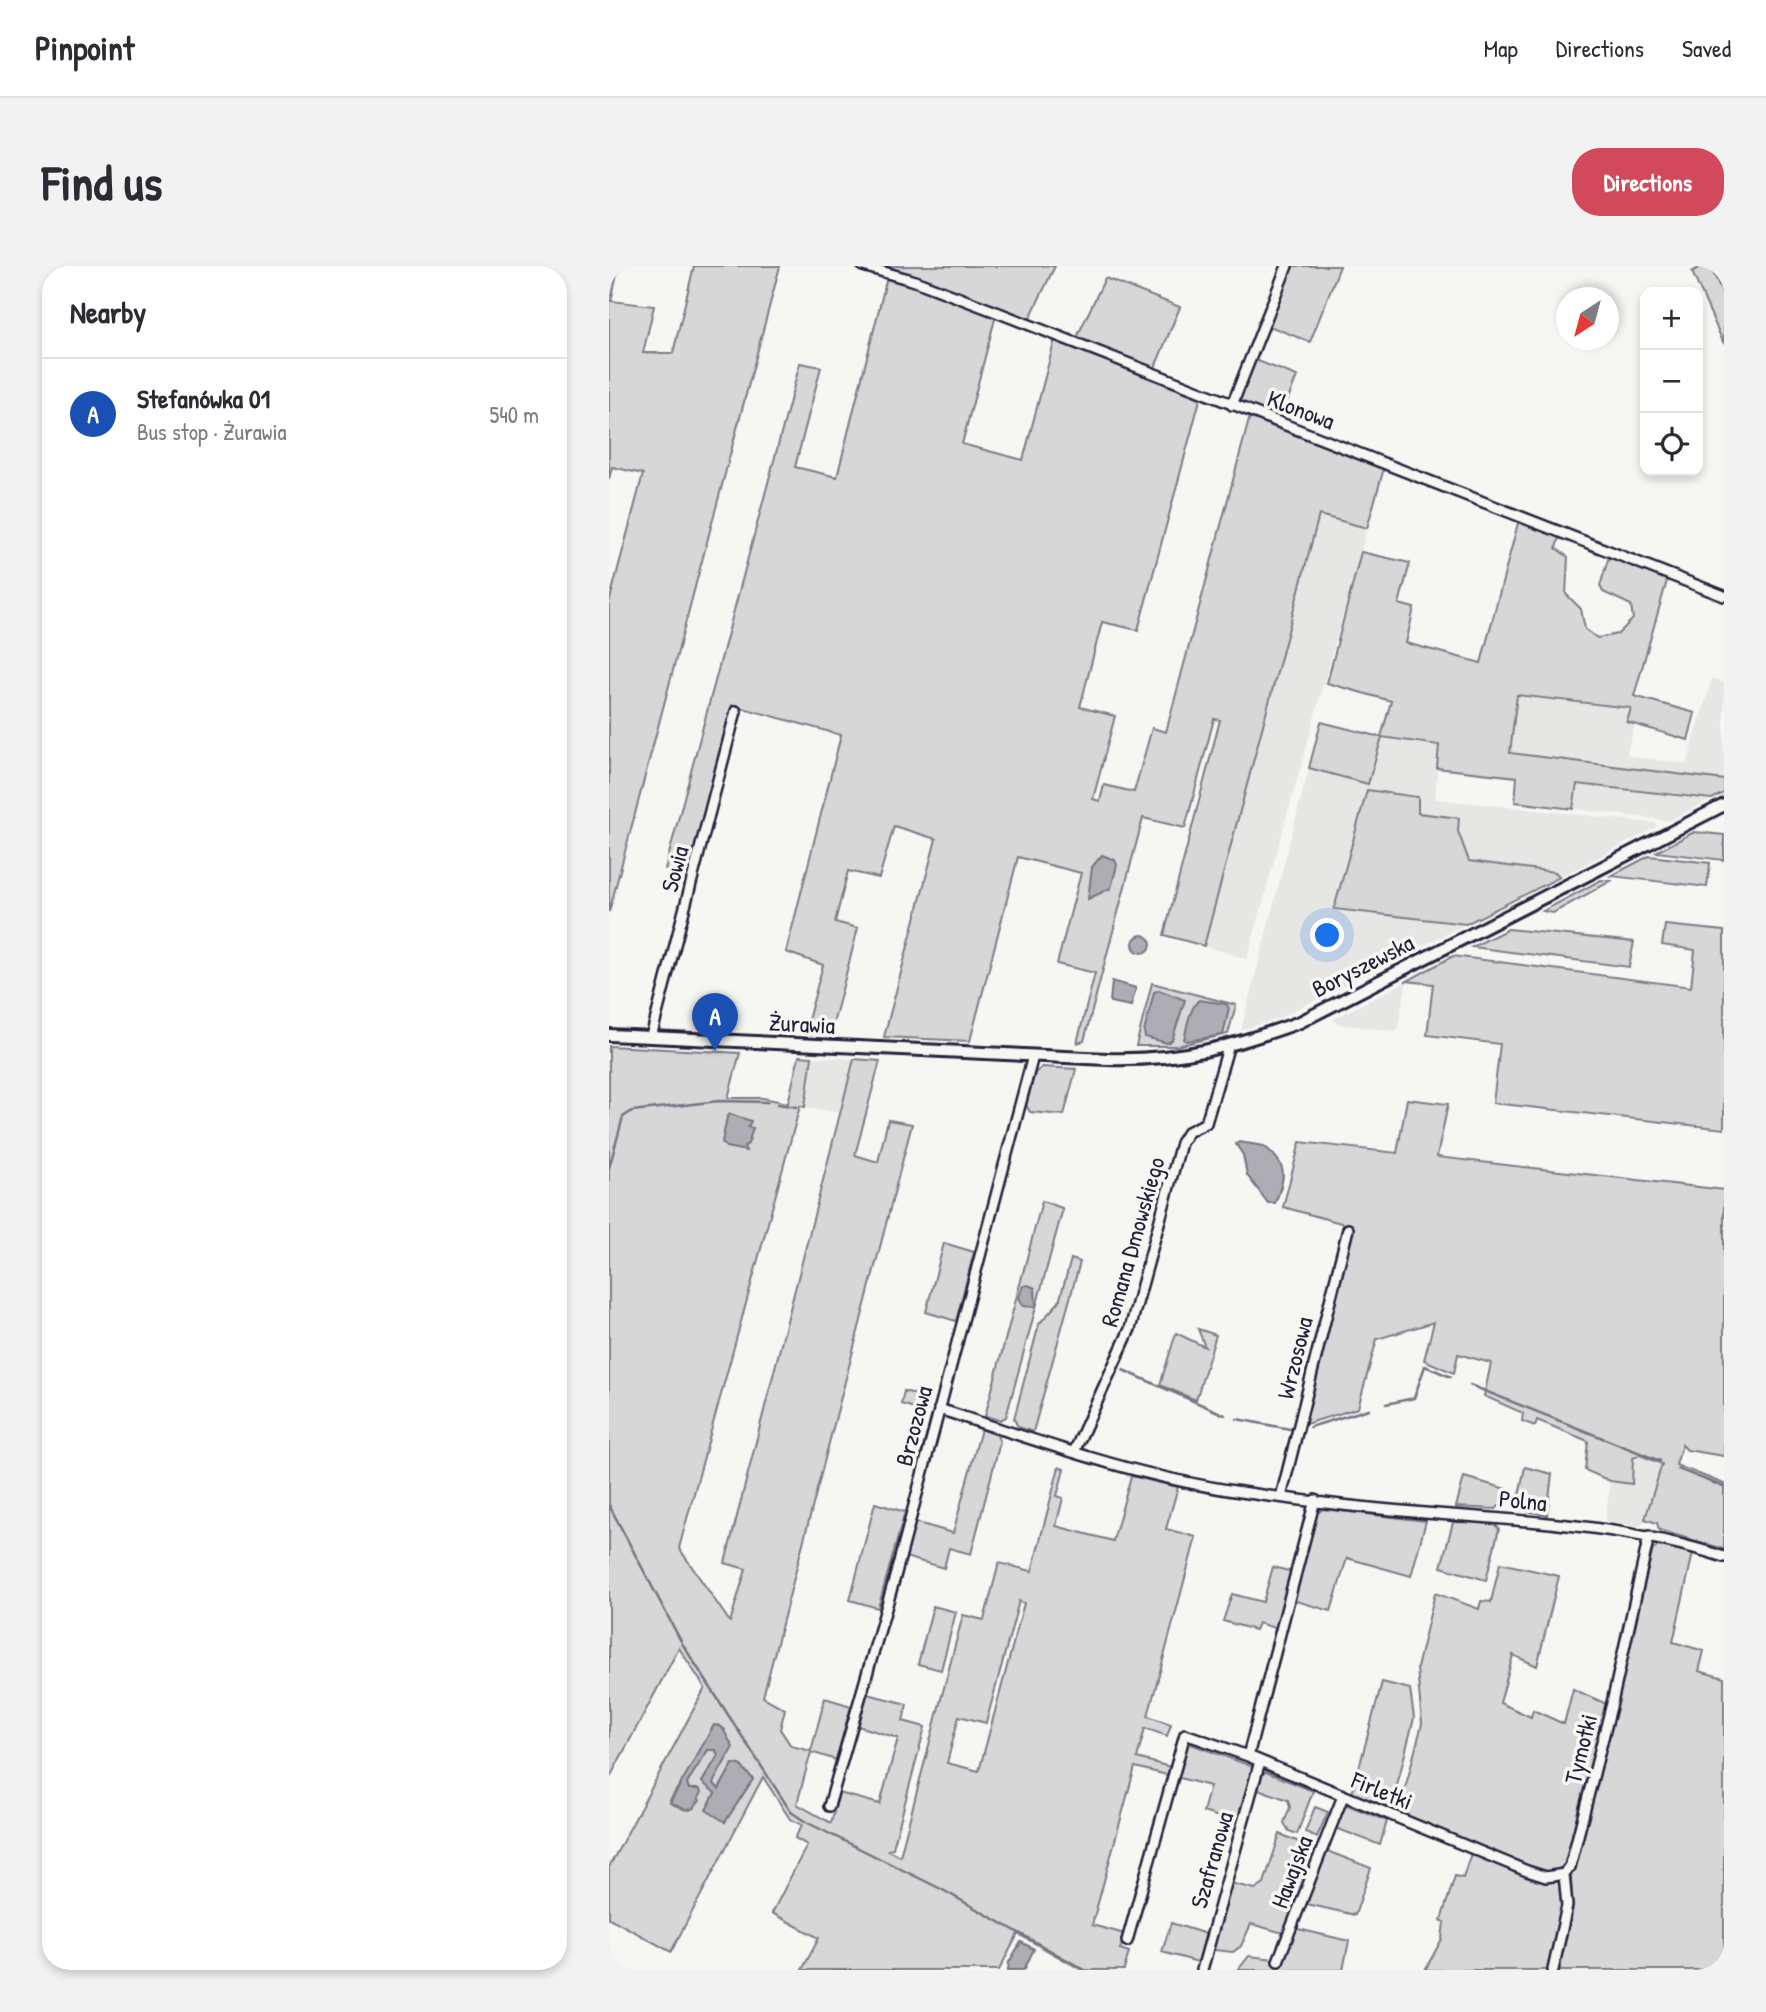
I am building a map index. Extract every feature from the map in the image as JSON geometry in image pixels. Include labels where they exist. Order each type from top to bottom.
[{"type":"main road","name":"Boryszewska","points":[[993,1054],[1135,1060],[1228,1048],[1315,1014],[1724,805]]},
{"type":"main road","name":"Żurawia","points":[[609,1035],[993,1054]]},
{"type":"street","name":"Klonowa","points":[[863,266],[951,294],[1724,596]]},
{"type":"street","points":[[1232,405],[1287,266]]},
{"type":"street","name":"Sowia","points":[[651,1037],[737,711]]},
{"type":"street","name":"Romana Dmowskiego","points":[[1074,1452],[1130,1329],[1181,1143],[1188,1132],[1206,1123],[1228,1048]]},
{"type":"street","name":"Brzozowa","points":[[829,1806],[1033,1056]]},
{"type":"street","name":"Wrzosowa","points":[[1281,1497],[1347,1229]]},
{"type":"street","name":"Polna","points":[[939,1409],[1148,1474],[1281,1497],[1425,1513],[1505,1517],[1649,1536],[1724,1557]]},
{"type":"street","points":[[1248,1756],[1315,1500]]},
{"type":"street","name":"Tymotki","points":[[1553,1970],[1567,1906],[1564,1874],[1570,1867],[1612,1703],[1649,1536]]},
{"type":"street","name":"Firletki","points":[[1127,1941],[1185,1734],[1248,1756],[1527,1871],[1555,1878],[1564,1874]]},
{"type":"street","name":"Szafranowa","points":[[1202,1970],[1260,1761]]},
{"type":"street","name":"Hawajska","points":[[1278,1961],[1343,1796]]},
{"type":"shaded area","points":[[609,266],[619,266],[611,301],[654,306],[643,353],[673,353],[694,266],[780,266],[609,912],[609,603],[643,474],[612,467],[609,479]]},
{"type":"shaded area","points":[[884,266],[1055,266],[1029,320]]},
{"type":"shaded area","points":[[1292,266],[1340,266],[1310,342],[1269,326]]},
{"type":"shaded area","points":[[1702,266],[1710,266],[1724,296],[1724,344],[1703,297],[1703,287],[1699,287],[1692,272]]},
{"type":"shaded area","points":[[887,277],[917,285],[996,315],[962,444],[1023,460],[1055,339],[1201,396],[1138,630],[1102,622],[1080,707],[1115,716],[1093,799],[1100,801],[1104,785],[1134,792],[1152,728],[1166,732],[1250,416],[1384,468],[1367,528],[1319,515],[1204,946],[1164,935],[1220,720],[1214,719],[1185,828],[1143,818],[1084,1041],[1077,1043],[1095,973],[1057,964],[1081,873],[1018,857],[970,1041],[884,1037],[936,839],[894,826],[879,878],[848,871],[835,922],[858,928],[831,1032],[805,1031],[823,965],[786,952],[841,735],[732,705],[688,876],[665,869],[800,363],[821,367],[795,467],[837,477]]},
{"type":"shaded area","points":[[1105,278],[1180,307],[1154,370],[1080,340],[1078,335]]},
{"type":"shaded area","points":[[1255,360],[1297,376],[1280,419],[1242,403],[1240,399]]},
{"type":"shaded area","points":[[1319,515],[1367,528],[1247,959],[1204,946]]},
{"type":"shaded area","points":[[1524,520],[1560,534],[1556,548],[1568,557],[1566,594],[1581,609],[1585,629],[1597,638],[1618,634],[1633,619],[1631,605],[1603,592],[1600,586],[1610,553],[1668,577],[1634,696],[1695,713],[1688,740],[1627,722],[1631,708],[1517,695],[1510,753],[1724,780],[1724,793],[1712,799],[1577,784],[1573,809],[1515,802],[1517,777],[1437,768],[1439,745],[1382,737],[1368,784],[1309,768],[1321,722],[1381,737],[1391,701],[1327,683],[1361,552],[1410,563],[1399,604],[1414,608],[1406,643],[1481,663],[1518,523]]},
{"type":"shaded area","points":[[1712,678],[1724,683],[1724,780],[1510,753],[1517,695],[1631,708],[1627,722],[1635,724],[1627,753],[1629,756],[1687,764]]},
{"type":"shaded area","points":[[1381,737],[1439,745],[1435,799],[1655,823],[1657,827],[1560,877],[1555,872],[1469,861],[1458,831],[1418,813],[1418,797],[1367,790],[1334,908],[1466,924],[1279,1018],[1241,1030],[1309,768],[1368,784]]},
{"type":"shaded area","points":[[1576,784],[1712,799],[1669,821],[1574,809]]},
{"type":"shaded area","points":[[1367,790],[1418,797],[1418,813],[1459,818],[1458,831],[1469,861],[1555,872],[1560,877],[1466,924],[1334,909]]},
{"type":"shaded area","points":[[1694,832],[1724,835],[1724,860],[1656,852]]},
{"type":"shaded area","points":[[1102,855],[1115,860],[1117,865],[1111,888],[1088,899],[1092,867]]},
{"type":"shaded area","points":[[1649,856],[1710,863],[1707,887],[1611,876]]},
{"type":"shaded area","points":[[1601,880],[1611,881],[1553,913],[1543,911]]},
{"type":"shaded area","points":[[1665,925],[1724,931],[1724,1129],[1493,1103],[1500,1044],[1427,1035],[1433,984],[1407,981],[1453,956],[1691,987],[1695,950],[1662,945]]},
{"type":"shaded area","points":[[1508,929],[1634,942],[1629,967],[1472,947]]},
{"type":"shaded area","points":[[1142,935],[1148,938],[1151,944],[1148,950],[1142,953],[1136,950],[1133,944],[1136,938]]},
{"type":"shaded area","points":[[1112,981],[1136,988],[1131,1006],[1110,1002]]},
{"type":"shaded area","points":[[1407,981],[1397,1031],[1337,1024],[1333,1019]]},
{"type":"shaded area","points":[[1152,983],[1236,1005],[1228,1034],[1177,1046],[1136,1046]]},
{"type":"shaded area","points":[[1159,990],[1185,1000],[1172,1040],[1167,1043],[1145,1037],[1144,1032],[1154,992]]},
{"type":"shaded area","points":[[1199,1000],[1226,1004],[1229,1008],[1223,1035],[1186,1041],[1184,1040],[1189,1018]]},
{"type":"shaded area","points":[[609,1046],[740,1053],[728,1098],[763,1098],[788,1103],[799,1056],[812,1057],[805,1107],[800,1106],[679,1548],[730,1622],[746,1569],[725,1563],[854,1059],[880,1061],[855,1155],[878,1162],[888,1120],[912,1124],[763,1697],[785,1709],[780,1729],[791,1746],[811,1751],[825,1698],[851,1706],[836,1760],[811,1752],[797,1804],[831,1823],[839,1793],[880,1804],[898,1738],[858,1726],[867,1694],[907,1704],[903,1721],[925,1727],[893,1848],[888,1850],[900,1856],[963,1615],[984,1620],[999,1563],[1032,1571],[1059,1467],[1064,1469],[1057,1496],[1063,1498],[1056,1526],[1113,1541],[1131,1476],[1178,1487],[1166,1529],[1196,1537],[1148,1716],[1171,1724],[1167,1736],[1145,1728],[1137,1758],[1170,1767],[1167,1775],[1135,1767],[1092,1925],[1125,1934],[1120,1949],[1129,1952],[1124,1970],[1082,1970],[1018,1934],[999,1970],[802,1970],[819,1938],[772,1913],[807,1845],[795,1838],[802,1825],[790,1819],[763,1777],[671,1952],[609,1918],[609,1867],[705,1688],[679,1648],[609,1779]],"holes":[[[1019,1601],[1024,1603],[979,1771],[947,1763],[959,1716],[986,1723]],[[718,1725],[725,1730],[713,1783],[719,1789],[733,1764],[740,1765],[753,1779],[725,1822],[715,1790],[702,1782],[718,1756],[716,1750],[708,1750],[687,1783],[689,1789],[696,1789],[700,1801],[690,1810],[670,1800]]]},
{"type":"shaded area","points":[[812,1057],[854,1059],[839,1113],[805,1107]]},
{"type":"shaded area","points":[[1042,1067],[1076,1069],[1064,1115],[1030,1112],[1026,1105],[1035,1073]]},
{"type":"shaded area","points":[[1407,1099],[1448,1104],[1437,1157],[1724,1190],[1724,1456],[1687,1450],[1682,1445],[1676,1465],[1724,1484],[1724,1549],[1659,1530],[1657,1523],[1645,1519],[1662,1464],[1640,1455],[1633,1458],[1632,1484],[1610,1481],[1585,1470],[1588,1441],[1537,1420],[1535,1426],[1522,1421],[1523,1413],[1484,1396],[1491,1363],[1458,1354],[1454,1373],[1424,1360],[1434,1322],[1377,1339],[1358,1408],[1302,1425],[1352,1226],[1283,1207],[1300,1142],[1397,1153]]},
{"type":"shaded area","points":[[730,1114],[751,1121],[748,1127],[753,1128],[748,1144],[744,1146],[746,1151],[726,1147],[722,1142]]},
{"type":"shaded area","points":[[1239,1142],[1264,1146],[1281,1165],[1283,1178],[1275,1203],[1268,1203],[1247,1175],[1243,1155],[1236,1144]]},
{"type":"shaded area","points":[[1042,1201],[1062,1208],[1062,1212],[1006,1417],[1000,1420],[985,1416]]},
{"type":"shaded area","points":[[944,1243],[974,1252],[956,1321],[926,1312]]},
{"type":"shaded area","points":[[1071,1259],[1080,1262],[1033,1432],[1018,1427],[1014,1419],[1039,1324],[1059,1302]]},
{"type":"shaded area","points":[[1023,1286],[1035,1288],[1036,1307],[1023,1306],[1019,1297]]},
{"type":"shaded area","points":[[1198,1329],[1216,1335],[1196,1400],[1160,1385],[1176,1333],[1205,1347]]},
{"type":"shaded area","points":[[904,1391],[929,1398],[925,1411],[901,1404]]},
{"type":"shaded area","points":[[981,1429],[997,1435],[1000,1442],[971,1554],[949,1548],[944,1568],[905,1557],[914,1522],[953,1533]]},
{"type":"shaded area","points":[[1640,1455],[1663,1464],[1644,1522],[1639,1526],[1605,1522],[1610,1482],[1632,1484],[1633,1458]]},
{"type":"shaded area","points":[[1525,1467],[1552,1474],[1547,1515],[1522,1510],[1517,1505]]},
{"type":"shaded area","points":[[1464,1477],[1506,1489],[1502,1503],[1496,1509],[1456,1507]]},
{"type":"shaded area","points":[[875,1503],[905,1512],[878,1608],[850,1600]]},
{"type":"shaded area","points":[[1323,1509],[1426,1521],[1411,1576],[1347,1558],[1331,1611],[1296,1601],[1294,1598],[1316,1514]]},
{"type":"shaded area","points":[[1453,1522],[1494,1523],[1499,1529],[1486,1580],[1441,1567]]},
{"type":"shaded area","points":[[1661,1545],[1693,1553],[1673,1642],[1704,1651],[1699,1671],[1724,1678],[1724,1970],[1555,1970],[1572,1907],[1571,1874],[1653,1549]]},
{"type":"shaded area","points":[[1500,1563],[1559,1576],[1537,1666],[1513,1655],[1500,1703],[1531,1717],[1533,1710],[1564,1724],[1573,1689],[1609,1705],[1569,1859],[1555,1874],[1546,1874],[1402,1817],[1400,1808],[1422,1724],[1417,1668],[1435,1593],[1479,1609],[1481,1601],[1491,1602]]},
{"type":"shaded area","points":[[1273,1567],[1293,1572],[1278,1629],[1258,1623],[1255,1630],[1223,1621],[1232,1594],[1263,1602]]},
{"type":"shaded area","points":[[933,1606],[956,1612],[941,1670],[918,1664]]},
{"type":"shaded area","points":[[1382,1682],[1410,1689],[1414,1718],[1391,1809],[1352,1794]]},
{"type":"shaded area","points":[[714,1725],[722,1727],[733,1747],[713,1783],[719,1789],[733,1764],[740,1765],[753,1779],[725,1822],[706,1810],[715,1793],[702,1782],[718,1756],[716,1750],[708,1750],[687,1783],[689,1789],[699,1789],[701,1792],[694,1808],[686,1810],[670,1803]]},
{"type":"shaded area","points":[[1188,1743],[1251,1766],[1254,1770],[1238,1823],[1203,1812],[1210,1786],[1176,1777]]},
{"type":"shaded area","points":[[1266,1772],[1313,1791],[1297,1834],[1289,1831],[1284,1823],[1290,1807],[1288,1800],[1258,1789],[1262,1774]]},
{"type":"shaded area","points":[[1345,1804],[1387,1821],[1380,1845],[1333,1827],[1341,1807]]},
{"type":"shaded area","points":[[1315,1807],[1328,1812],[1317,1837],[1305,1832]]},
{"type":"shaded area","points":[[1280,1834],[1318,1850],[1287,1934],[1251,1924],[1241,1946],[1233,1952],[1215,1950],[1212,1946],[1231,1880],[1234,1884],[1255,1889],[1264,1883]]},
{"type":"shaded area","points":[[1327,1851],[1371,1868],[1355,1915],[1307,1904],[1316,1869]]},
{"type":"shaded area","points":[[1471,1853],[1540,1880],[1560,1882],[1564,1887],[1564,1909],[1549,1970],[1425,1970],[1442,1939],[1444,1922],[1441,1920],[1455,1876],[1463,1878]]},
{"type":"shaded area","points":[[1171,1923],[1206,1934],[1198,1962],[1162,1952]]},
{"type":"shaded area","points":[[1294,1928],[1349,1941],[1343,1970],[1238,1970],[1249,1956],[1275,1959]]},
{"type":"shaded area","points":[[1021,1942],[1034,1949],[1024,1970],[1008,1970],[1009,1962]]},
{"type":"waterway","points":[[609,1168],[623,1117],[632,1111],[719,1101],[768,1102]]},
{"type":"waterway","points":[[778,1104],[797,1107]]},
{"type":"waterway","points":[[1386,1404],[1414,1398],[1425,1366],[1451,1377]]},
{"type":"waterway","points":[[1123,1370],[1225,1415]]},
{"type":"waterway","points":[[1470,1385],[1660,1461]]},
{"type":"waterway","points":[[1310,1427],[1369,1409]]},
{"type":"waterway","points":[[1237,1419],[1290,1429]]},
{"type":"waterway","points":[[1678,1469],[1724,1487]]},
{"type":"waterway","points":[[609,1505],[683,1645],[791,1812],[941,1889],[1085,1970]]},
{"type":"place","name":"Stefanówka 01","points":[[715,1051]]}]
